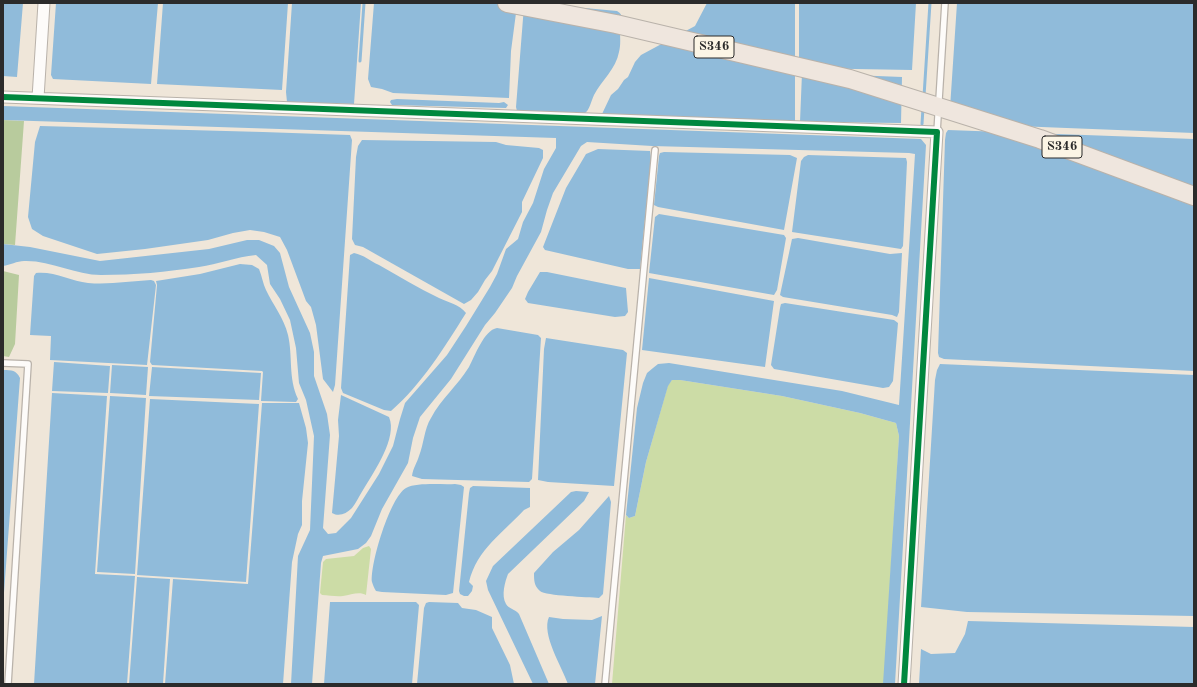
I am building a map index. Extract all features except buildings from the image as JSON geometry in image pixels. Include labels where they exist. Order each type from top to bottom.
[{"type":"main road","name":"S346","points":[[507,3],[616,24],[850,79],[1040,139],[1194,196]]},
{"type":"street","points":[[38,98],[44,3]]},
{"type":"street","points":[[3,97],[937,132],[904,684]]},
{"type":"lane","points":[[937,132],[928,104],[945,3]]},
{"type":"lane","points":[[605,684],[655,150]]},
{"type":"lane","points":[[3,363],[28,364],[8,684]]},
{"type":"green space","points":[[3,120],[24,121],[15,245],[3,244]]},
{"type":"green space","points":[[3,271],[19,275],[15,344],[9,357],[3,356]]},
{"type":"green space","points":[[672,380],[782,396],[860,413],[896,423],[899,436],[884,684],[612,684],[626,515],[629,518],[635,516],[646,462],[668,385]]},
{"type":"green space","points":[[369,546],[371,549],[366,595],[358,593],[338,596],[322,595],[320,593],[323,562],[326,559],[354,556],[363,548]]},
{"type":"water","points":[[3,3],[23,3],[17,77],[3,76]]},
{"type":"water","points":[[56,3],[158,3],[151,84],[53,79],[51,75]]},
{"type":"water","points":[[163,3],[288,3],[282,90],[157,84]]},
{"type":"water","points":[[292,3],[361,3],[354,104],[287,102],[286,92]]},
{"type":"water","points":[[374,3],[513,3],[516,13],[511,51],[509,98],[393,93],[371,87],[368,79]]},
{"type":"water","points":[[531,3],[617,11],[622,17],[620,47],[615,64],[597,90],[588,110],[584,114],[517,111],[516,107],[524,6]]},
{"type":"water","points":[[707,3],[795,3],[795,121],[602,114],[611,95],[628,77],[635,62],[641,55],[695,26]]},
{"type":"water","points":[[799,3],[916,3],[912,70],[799,68]]},
{"type":"water","points":[[957,3],[1194,3],[1194,133],[965,124],[950,108]]},
{"type":"water","points":[[802,73],[902,77],[901,123],[800,122]]},
{"type":"water","points":[[391,100],[504,102],[508,105],[506,108],[392,105],[390,102]]},
{"type":"water","points":[[3,106],[921,139],[926,145],[895,684],[883,684],[899,436],[896,423],[860,413],[782,396],[672,380],[668,386],[646,462],[635,516],[629,518],[626,515],[637,408],[647,373],[658,364],[669,363],[842,391],[899,405],[915,154],[652,146],[587,142],[581,146],[553,193],[541,232],[512,288],[485,325],[451,379],[420,417],[413,438],[408,463],[382,509],[371,536],[366,543],[358,549],[323,556],[321,563],[312,684],[291,684],[298,556],[310,530],[314,436],[306,400],[299,383],[296,348],[290,320],[280,299],[270,284],[267,265],[256,255],[241,257],[206,266],[175,270],[150,273],[101,275],[82,273],[34,261],[21,261],[3,266],[3,244],[30,247],[100,261],[209,249],[247,240],[259,240],[274,246],[280,253],[289,287],[310,333],[314,352],[314,376],[327,414],[330,435],[323,528],[328,534],[336,533],[351,518],[379,474],[393,446],[405,403],[447,355],[490,287],[497,274],[506,249],[518,239],[523,222],[533,203],[544,169],[556,148],[556,138],[3,120]]},
{"type":"water","points":[[40,126],[350,135],[352,140],[335,385],[333,392],[323,379],[316,325],[311,307],[306,301],[287,250],[280,237],[264,232],[250,230],[208,240],[97,254],[43,236],[32,229],[28,217],[35,142]]},
{"type":"water","points":[[948,130],[1194,139],[1194,371],[944,359],[939,357],[945,140]]},
{"type":"water","points":[[362,140],[496,142],[506,145],[539,148],[543,150],[543,158],[522,202],[522,212],[492,271],[471,300],[464,304],[363,247],[355,245],[352,239],[356,157],[358,146]]},
{"type":"water","points":[[598,149],[650,151],[651,159],[640,269],[628,269],[545,250],[543,247],[566,188],[586,154]]},
{"type":"water","points":[[660,153],[790,155],[797,158],[784,230],[658,207],[654,205],[659,156]]},
{"type":"water","points":[[808,155],[906,158],[903,246],[901,249],[792,232],[801,161]]},
{"type":"water","points":[[659,214],[784,235],[786,238],[777,290],[774,295],[649,273],[655,217]]},
{"type":"water","points":[[798,238],[890,254],[902,253],[899,312],[897,317],[783,297],[780,295],[792,239]]},
{"type":"water","points":[[354,253],[431,294],[457,306],[466,313],[423,377],[391,411],[384,410],[343,393],[341,388],[350,255]]},
{"type":"water","points":[[240,264],[252,265],[259,269],[266,290],[284,323],[288,335],[293,383],[298,399],[296,402],[261,401],[262,371],[152,365],[150,362],[157,285],[156,281],[200,274]]},
{"type":"water","points":[[540,272],[547,272],[626,288],[628,312],[625,316],[615,317],[528,303],[525,299]]},
{"type":"water","points":[[36,273],[49,273],[88,283],[154,281],[156,285],[147,365],[50,360],[51,336],[30,335],[34,276]]},
{"type":"water","points":[[649,278],[774,301],[765,367],[642,350]]},
{"type":"water","points":[[785,303],[894,320],[898,323],[893,381],[889,387],[883,388],[774,369],[771,365],[780,308],[781,304]]},
{"type":"water","points":[[497,328],[538,335],[541,338],[532,479],[529,482],[422,479],[412,476],[421,451],[427,427],[435,411],[469,367],[484,338],[488,333]]},
{"type":"water","points":[[546,338],[623,350],[627,353],[614,486],[548,482],[538,480],[544,349]]},
{"type":"water","points":[[54,362],[110,366],[108,393],[52,391]]},
{"type":"water","points":[[940,364],[1194,375],[1194,616],[967,612],[921,607],[935,380]]},
{"type":"water","points":[[112,365],[148,367],[146,395],[110,393]]},
{"type":"water","points":[[152,367],[261,373],[259,400],[149,396]]},
{"type":"water","points":[[3,370],[13,371],[17,373],[20,378],[3,606]]},
{"type":"water","points":[[52,393],[107,396],[95,574],[135,576],[127,684],[34,684]]},
{"type":"water","points":[[341,395],[389,417],[391,425],[388,444],[373,474],[352,508],[345,513],[337,515],[332,513]]},
{"type":"water","points":[[110,396],[146,398],[135,574],[97,572]]},
{"type":"water","points":[[150,399],[259,404],[246,582],[137,575]]},
{"type":"water","points":[[262,403],[299,403],[306,428],[308,443],[302,501],[302,525],[298,534],[292,562],[283,684],[165,684],[173,579],[248,584]]},
{"type":"water","points":[[455,484],[464,487],[453,593],[446,595],[376,591],[372,582],[374,561],[382,532],[400,494],[406,488],[411,486]]},
{"type":"water","points":[[473,486],[530,488],[530,507],[524,510],[484,551],[473,570],[469,582],[473,586],[472,591],[468,596],[464,596],[460,594],[459,591],[469,493],[470,488]]},
{"type":"water","points":[[571,492],[589,492],[584,501],[508,574],[505,585],[504,597],[506,604],[519,614],[549,684],[533,684],[488,590],[486,581],[493,566]]},
{"type":"water","points":[[609,496],[611,502],[603,594],[599,598],[558,595],[540,591],[535,585],[534,573],[553,552],[579,530]]},
{"type":"water","points":[[137,577],[170,579],[163,684],[129,684]]},
{"type":"water","points":[[330,602],[416,602],[419,605],[412,684],[324,684]]},
{"type":"water","points":[[426,603],[458,603],[462,608],[476,610],[492,617],[492,628],[510,665],[514,684],[417,684],[424,608]]},
{"type":"water","points":[[602,616],[595,684],[568,684],[550,641],[547,624],[549,617],[592,620]]},
{"type":"water","points":[[968,621],[1194,627],[1194,684],[919,684],[921,649],[931,654],[955,653],[965,634]]},
{"type":"waterway","points":[[360,61],[364,3]]},
{"type":"waterway","points":[[924,96],[930,3]]},
{"type":"waterway","points":[[922,124],[923,108]]},
{"type":"cycle path","points":[[3,97],[937,132],[904,684]]}]
